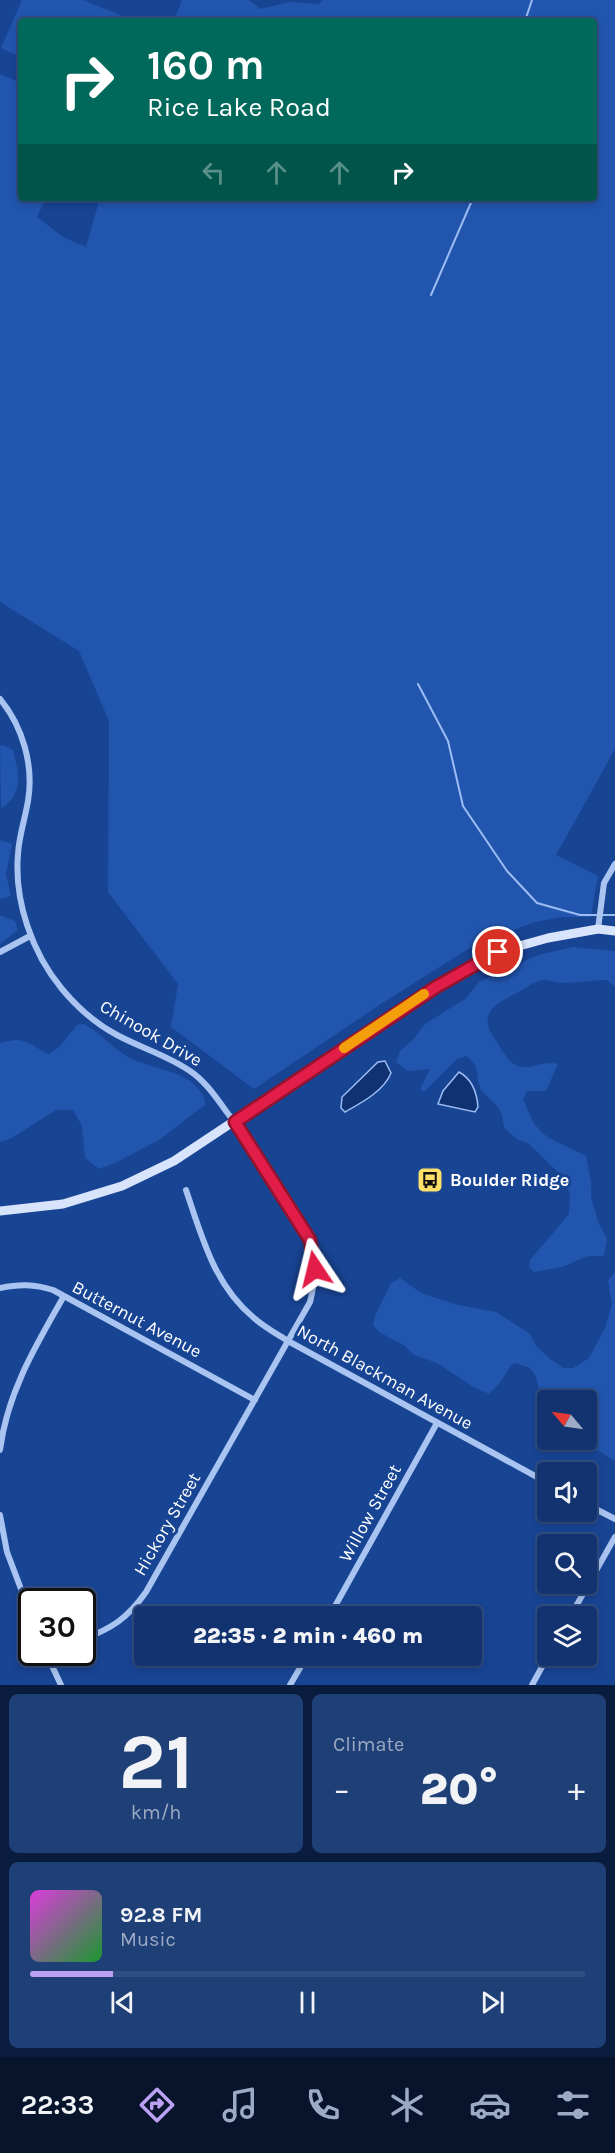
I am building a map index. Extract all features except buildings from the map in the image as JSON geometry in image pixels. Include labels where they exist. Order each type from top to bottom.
[{"type":"main road","points":[[0,1211],[63,1204],[122,1186],[174,1161],[436,987],[498,952],[548,938],[598,929],[615,931]]},
{"type":"street","name":"Chinook Drive","points":[[0,699],[18,727],[27,756],[30,778],[18,854],[19,887],[30,936],[50,975],[75,1004],[95,1021],[116,1034],[167,1056],[192,1072],[209,1088],[235,1122]]},
{"type":"street","points":[[598,929],[604,883],[615,864]]},
{"type":"street","points":[[0,952],[30,936]]},
{"type":"street","points":[[235,1122],[310,1240],[314,1253],[314,1283],[310,1302],[288,1341]]},
{"type":"street","name":"North Blackman Avenue","points":[[186,1190],[208,1255],[221,1281],[254,1318],[288,1341],[537,1477]]},
{"type":"street","name":"Butternut Avenue","points":[[0,1288],[22,1284],[39,1286],[64,1296],[255,1400]]},
{"type":"street","points":[[0,1450],[4,1423],[16,1388],[36,1345],[64,1296]]},
{"type":"street","name":"Hickory Street","points":[[96,1634],[116,1625],[129,1614],[146,1593],[288,1341]]},
{"type":"street","name":"Willow Street","points":[[334,1606],[437,1423]]},
{"type":"street","points":[[597,1510],[615,1520]]},
{"type":"street","points":[[0,1515],[7,1552],[21,1588]]},
{"type":"street","points":[[576,1606],[615,1537]]},
{"type":"street","points":[[54,1666],[61,1685]]},
{"type":"street","points":[[290,1685],[301,1666]]},
{"type":"street","points":[[532,1685],[542,1666]]},
{"type":"shaded area","points":[[22,0],[83,0],[128,18],[18,18],[18,56],[1,48]]},
{"type":"shaded area","points":[[182,0],[249,0],[260,9],[290,2],[319,4],[323,0],[615,0],[615,749],[556,855],[598,876],[591,917],[563,917],[535,922],[476,944],[254,1089],[171,1027],[178,984],[108,892],[109,721],[79,651],[0,602],[0,74],[18,82],[18,201],[45,201],[37,217],[63,237],[86,247],[99,201],[597,201],[597,18],[175,18]]},
{"type":"shaded area","points":[[3,745],[13,750],[18,782],[13,796],[1,809],[0,746]]},
{"type":"shaded area","points":[[0,840],[12,844],[6,874],[11,896],[2,899],[0,898]]},
{"type":"shaded area","points":[[0,915],[15,921],[18,930],[0,944]]},
{"type":"shaded area","points":[[573,947],[615,951],[615,987],[607,980],[561,983],[539,981],[496,1005],[489,1014],[488,1020],[492,1035],[514,1064],[530,1067],[546,1063],[558,1064],[546,1091],[527,1091],[523,1099],[534,1124],[547,1137],[586,1156],[591,1182],[591,1197],[598,1221],[607,1239],[604,1256],[588,1256],[562,1267],[534,1272],[529,1267],[530,1260],[569,1214],[570,1194],[561,1175],[529,1144],[517,1139],[504,1128],[498,1107],[481,1090],[476,1066],[467,1056],[457,1059],[424,1092],[420,1089],[430,1069],[407,1071],[396,1062],[400,1051],[413,1040],[425,1024],[465,999],[479,982],[538,955]]},
{"type":"shaded area","points":[[84,1024],[136,1061],[184,1077],[201,1092],[206,1104],[159,1140],[99,1169],[85,1158],[82,1126],[73,1110],[56,1110],[12,1138],[0,1142],[0,1043],[21,1040],[49,1054],[60,1046],[77,1025]]},
{"type":"shaded area","points":[[385,1061],[391,1073],[388,1079],[371,1096],[345,1112],[341,1108],[342,1097],[378,1062]]},
{"type":"shaded area","points":[[459,1072],[464,1075],[475,1092],[478,1107],[475,1112],[438,1104],[443,1091]]},
{"type":"shaded area","points":[[615,1271],[615,1461],[597,1450],[597,1390],[539,1390],[533,1372],[515,1363],[489,1394],[472,1386],[437,1363],[414,1355],[405,1346],[379,1332],[373,1325],[391,1283],[400,1278],[421,1293],[458,1305],[496,1312],[529,1333],[536,1346],[550,1359],[564,1368],[573,1368],[589,1358],[605,1328],[612,1304],[608,1281]]},
{"type":"waterway","points":[[526,18],[532,0]]},
{"type":"waterway","points":[[431,295],[472,201]]},
{"type":"waterway","points":[[418,684],[448,741],[463,806],[507,871],[537,903],[580,915],[615,915]]},
{"type":"slow traffic","points":[[344,1048],[424,994]]},
{"type":"place","name":"Boulder Ridge","points":[[430,1180]]},
{"type":"route","points":[[315,1269],[310,1240],[235,1122],[436,987],[498,952]]}]
